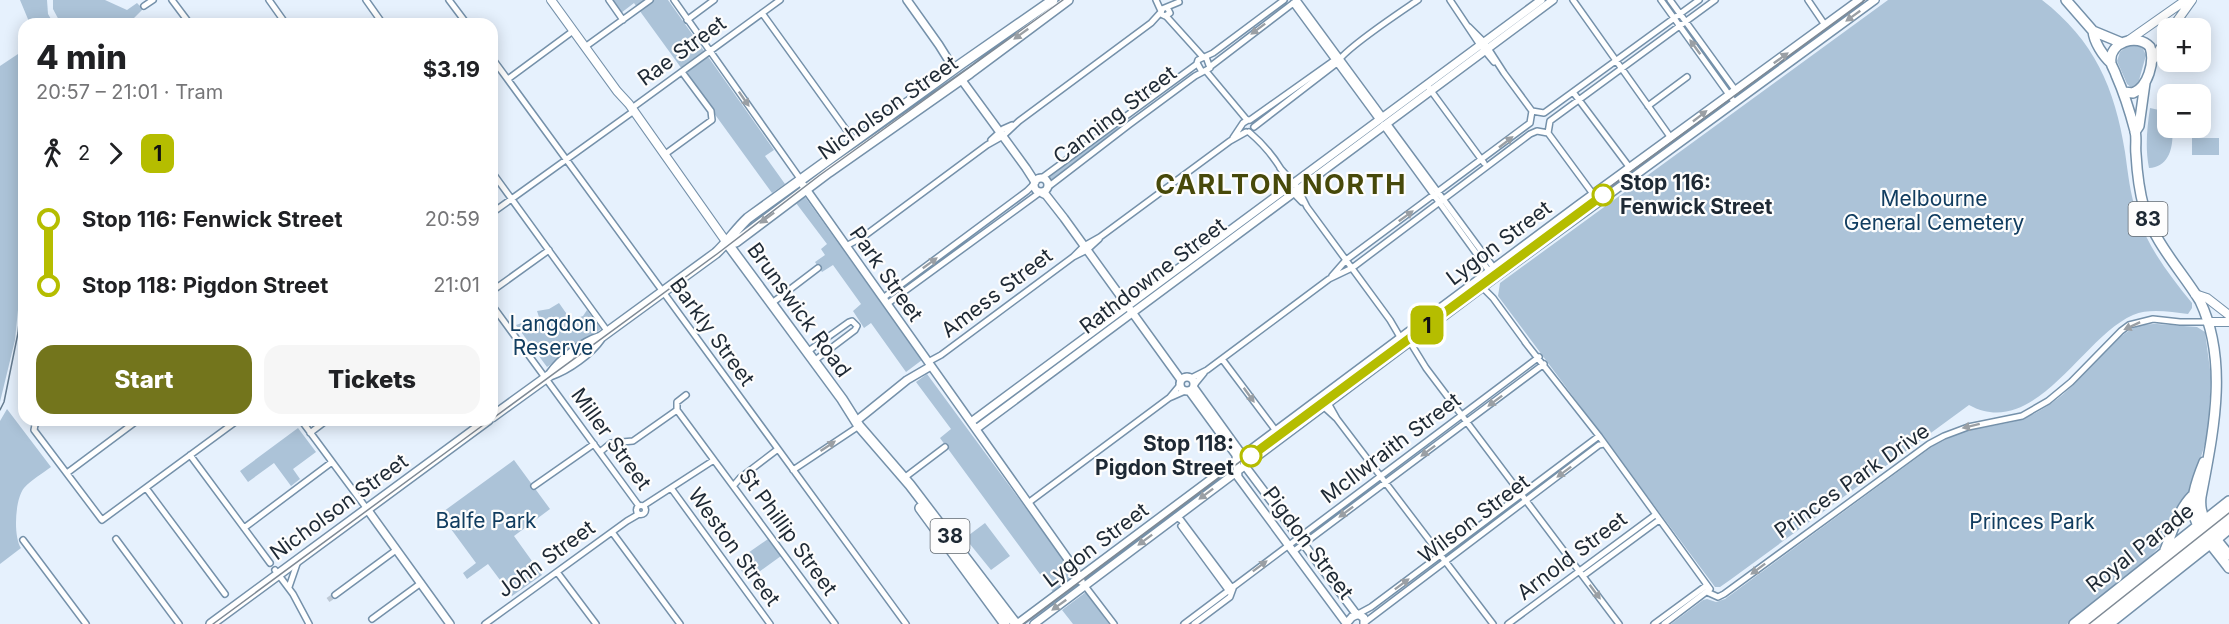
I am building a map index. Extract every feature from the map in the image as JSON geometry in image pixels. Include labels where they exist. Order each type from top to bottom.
[{"type":"main road","name":"38","points":[[551,0],[727,243]]},
{"type":"main road","name":"83","points":[[2066,0],[2093,31],[2126,41],[2139,39],[2146,43],[2151,51],[2153,60],[2145,83],[2139,126],[2135,132]]},
{"type":"main road","points":[[2111,63],[2113,53],[2126,41],[2186,0]]},
{"type":"main road","points":[[2179,18],[2192,0]]},
{"type":"main road","name":"Nicholson Street","points":[[498,413],[548,376],[556,366],[591,340],[605,335],[727,243],[732,234],[748,218],[803,185],[904,112],[956,68],[1060,1]]},
{"type":"main road","name":"Nicholson Street","points":[[803,185],[855,142],[962,77],[1060,1]]},
{"type":"main road","name":"83","points":[[2093,31],[2093,36],[2111,63],[2124,92],[2135,132],[2139,187],[2148,219],[2162,248],[2195,294],[2210,322],[2216,347],[2220,382],[2218,416],[2200,500],[2201,514],[2207,532],[2229,555]]},
{"type":"main road","points":[[2153,60],[2157,53]]},
{"type":"main road","points":[[956,68],[962,77]]},
{"type":"main road","points":[[2124,92],[2135,93],[2145,83]]},
{"type":"main road","name":"Brunswick Road","points":[[727,243],[870,437],[1017,624]]},
{"type":"main road","points":[[2195,294],[2207,298],[2229,315]]},
{"type":"main road","points":[[2210,322],[2229,322]]},
{"type":"main road","name":"Nicholson Street","points":[[211,624],[277,572],[299,560],[480,426]]},
{"type":"main road","name":"83","points":[[2213,440],[2192,496],[2192,511],[2229,568]]},
{"type":"main road","name":"Brunswick Road","points":[[900,476],[1005,624]]},
{"type":"main road","points":[[2164,552],[2170,535],[2192,496]]},
{"type":"main road","name":"Royal Parade","points":[[2074,624],[2207,532],[2229,501]]},
{"type":"main road","name":"Royal Parade","points":[[2109,624],[2158,581],[2229,510]]},
{"type":"main road","name":"Royal Parade","points":[[2085,624],[2164,552],[2229,520]]},
{"type":"main road","name":"Royal Parade","points":[[2207,532],[2229,529]]},
{"type":"main road","name":"Royal Parade","points":[[2097,624],[2158,581]]},
{"type":"street","points":[[144,6],[153,0]]},
{"type":"street","points":[[172,0],[186,18]]},
{"type":"street","points":[[269,0],[282,18]]},
{"type":"street","points":[[366,0],[379,18]]},
{"type":"street","points":[[449,0],[462,18]]},
{"type":"street","points":[[609,0],[623,20]]},
{"type":"street","points":[[585,47],[650,0]]},
{"type":"street","name":"Park Street","points":[[674,0],[1114,624]]},
{"type":"street","points":[[687,20],[714,0]]},
{"type":"street","name":"Rae Street","points":[[498,208],[780,0]]},
{"type":"street","points":[[907,0],[956,68]]},
{"type":"street","points":[[1157,0],[1390,320],[1619,624]]},
{"type":"street","name":"Canning Street","points":[[885,301],[1027,191],[1038,180],[1284,0]]},
{"type":"street","name":"Amess Street","points":[[1230,141],[1245,122],[1271,109],[1418,0]]},
{"type":"street","name":"Rathdowne Street","points":[[974,426],[1484,46],[1541,0]]},
{"type":"street","name":"Rathdowne Street","points":[[1484,46],[1553,0]]},
{"type":"street","points":[[1573,0],[1676,145]]},
{"type":"street","points":[[1661,0],[1733,93]]},
{"type":"street","points":[[1670,0],[1738,101]]},
{"type":"street","points":[[1454,1],[1469,27],[1532,111],[1544,113],[1699,0]]},
{"type":"street","points":[[1548,133],[1550,121],[1715,0]]},
{"type":"street","points":[[1808,0],[1830,33]]},
{"type":"street","name":"Lygon Street","points":[[1017,624],[1593,194],[1859,0]]},
{"type":"street","name":"Lygon Street","points":[[1034,624],[1484,286],[1875,0]]},
{"type":"street","points":[[848,248],[1180,1]]},
{"type":"street","points":[[1296,1],[1497,277]]},
{"type":"street","name":"Canning Street","points":[[885,301],[1044,190],[1296,1]]},
{"type":"street","points":[[762,13],[855,142]]},
{"type":"street","points":[[508,79],[573,31]]},
{"type":"street","points":[[1201,60],[1207,69]]},
{"type":"street","name":"Barkly Street","points":[[498,66],[906,624]]},
{"type":"street","points":[[664,155],[712,120],[711,111],[682,72]]},
{"type":"street","points":[[962,77],[1044,190]]},
{"type":"street","points":[[1647,106],[1688,77]]},
{"type":"street","points":[[1429,87],[1486,167]]},
{"type":"street","points":[[1573,92],[1635,176]]},
{"type":"street","name":"Amess Street","points":[[858,419],[872,406],[1230,141],[1251,130],[1271,109]]},
{"type":"street","points":[[1329,279],[1346,260],[1530,123],[1532,111]]},
{"type":"street","points":[[1245,122],[1251,130]]},
{"type":"street","points":[[1028,503],[1329,279],[1352,268],[1536,131],[1548,133],[1599,202]]},
{"type":"street","points":[[498,180],[549,250],[605,335]]},
{"type":"street","points":[[1038,180],[1044,190]]},
{"type":"street","name":"Pigdon Street","points":[[1044,190],[1303,544],[1358,614],[1364,618],[1364,624]]},
{"type":"street","points":[[1391,227],[1397,235]]},
{"type":"street","points":[[498,287],[549,250]]},
{"type":"street","points":[[772,303],[818,268]]},
{"type":"street","points":[[1479,279],[1708,589]]},
{"type":"street","name":"Miller Street","points":[[498,313],[548,376],[641,509]]},
{"type":"street","name":"Princes Park Drive","points":[[1708,589],[1718,597],[1724,594],[1900,465],[1944,436],[1968,427],[2012,419],[2033,411],[2071,382],[2112,339],[2130,325],[2148,320],[2210,322]]},
{"type":"street","points":[[807,352],[849,322],[855,323],[857,326],[855,330],[814,361]]},
{"type":"street","name":"McIlwraith Street","points":[[1184,624],[1538,358]]},
{"type":"street","points":[[1222,359],[1281,438]]},
{"type":"street","name":"McIlwraith Street","points":[[1294,551],[1543,365]]},
{"type":"street","points":[[600,452],[611,443],[633,441],[676,410],[677,402],[686,394]]},
{"type":"street","points":[[1320,398],[1491,624]]},
{"type":"street","name":"St Phillip Street","points":[[676,410],[734,485],[835,624]]},
{"type":"street","points":[[793,470],[858,419]]},
{"type":"street","points":[[34,426],[36,432],[102,520],[230,426]]},
{"type":"street","points":[[67,473],[130,426]]},
{"type":"street","points":[[305,426],[450,624]]},
{"type":"street","points":[[310,433],[319,426]]},
{"type":"street","name":"Wilson Street","points":[[1358,614],[1597,437]]},
{"type":"street","points":[[534,486],[594,444]]},
{"type":"street","name":"Wilson Street","points":[[1364,624],[1444,561],[1602,444]]},
{"type":"street","points":[[900,476],[945,447]]},
{"type":"street","points":[[734,485],[778,449]]},
{"type":"street","points":[[190,455],[270,563]]},
{"type":"street","points":[[1237,472],[1240,457]]},
{"type":"street","name":"John Street","points":[[485,624],[659,496],[714,460]]},
{"type":"street","points":[[244,528],[332,462]]},
{"type":"street","name":"Pigdon Street","points":[[1237,472],[1240,480],[1346,623]]},
{"type":"street","points":[[146,488],[225,594]]},
{"type":"street","name":"Weston Street","points":[[671,488],[770,624]]},
{"type":"street","points":[[1171,510],[1181,520],[1231,588]]},
{"type":"street","points":[[1162,517],[1167,524]]},
{"type":"street","name":"Arnold Street","points":[[1508,624],[1582,574],[1657,517]]},
{"type":"street","points":[[612,532],[680,624]]},
{"type":"street","points":[[116,539],[179,624]]},
{"type":"street","points":[[23,540],[86,624]]},
{"type":"street","points":[[335,595],[396,550]]},
{"type":"street","points":[[289,587],[299,560]]},
{"type":"street","points":[[277,572],[289,587],[309,624]]},
{"type":"street","points":[[557,572],[596,624]]},
{"type":"street","points":[[372,619],[421,583]]},
{"type":"street","name":"McIlwraith Street","points":[[1194,624],[1230,597],[1231,588]]},
{"type":"street","points":[[1654,624],[1708,589]]},
{"type":"street","points":[[1664,624],[1708,589]]},
{"type":"street","points":[[1346,623],[1358,614]]},
{"type":"green space","points":[[20,0],[47,0],[50,18],[28,18]]},
{"type":"green space","points":[[53,0],[105,0],[127,10],[137,3],[143,9],[134,18],[58,18],[53,9]]},
{"type":"green space","points":[[611,0],[668,0],[774,150],[765,156],[785,184],[772,193],[634,3],[621,13]]},
{"type":"green space","name":"Melbourne General Cemetery","points":[[1888,0],[2042,0],[2060,15],[2088,49],[2108,86],[2121,129],[2131,191],[2142,226],[2160,261],[2192,303],[2192,308],[2188,314],[2153,311],[2133,315],[2095,343],[2057,382],[2036,398],[2015,409],[1993,412],[1969,405],[1730,580],[1720,587],[1715,587],[1498,296],[1500,283]]},
{"type":"green space","points":[[2130,44],[2141,45],[2146,55],[2138,84],[2132,88],[2127,84],[2117,61],[2120,52]]},
{"type":"green space","points":[[18,54],[18,310],[15,340],[0,402],[0,66]]},
{"type":"green space","points":[[2150,108],[2157,110],[2157,138],[2172,138],[2169,154],[2162,164],[2156,167],[2149,168],[2147,138]]},
{"type":"green space","points":[[1124,120],[1127,125],[1050,182],[1047,177]]},
{"type":"green space","points":[[2192,138],[2219,138],[2219,155],[2192,155]]},
{"type":"green space","points":[[805,197],[922,360],[906,372],[871,323],[864,328],[853,311],[861,304],[833,265],[822,272],[815,262],[825,255],[821,249],[827,244],[796,203]]},
{"type":"green space","name":"Langdon Reserve","points":[[559,303],[571,320],[583,316],[587,310],[601,329],[547,367],[516,325],[539,317],[537,311],[549,309]]},
{"type":"green space","name":"Princes Park","points":[[2157,324],[2197,327],[2205,332],[2211,377],[2208,434],[2189,496],[2161,545],[2146,561],[2067,624],[1671,624],[1703,600],[1716,602],[1725,599],[1933,446],[1966,431],[2014,422],[2032,415],[2063,394],[2120,337],[2136,327]]},
{"type":"green space","points":[[927,374],[1075,575],[1053,592],[940,438],[951,429],[916,382]]},
{"type":"green space","points":[[7,409],[51,467],[30,482],[21,493],[16,527],[21,548],[0,564],[0,421]]},
{"type":"green space","points":[[298,428],[316,452],[293,469],[300,479],[291,486],[274,463],[248,482],[240,471]]},
{"type":"green space","name":"Balfe Park","points":[[514,460],[550,509],[514,536],[542,575],[512,596],[488,564],[467,579],[463,573],[476,563],[440,514]]},
{"type":"green space","points":[[985,523],[1010,556],[991,570],[965,538]]},
{"type":"green space","points":[[768,539],[781,556],[748,580],[735,562]]},
{"type":"green space","points":[[1086,592],[1109,624],[1073,624],[1062,610]]},
{"type":"waterway","points":[[0,410],[4,402],[18,333]]},
{"type":"tunnel","points":[[328,600],[335,595]]},
{"type":"tram line","points":[[498,415],[717,254],[820,175],[1063,0]]},
{"type":"tram line","points":[[1023,624],[1479,283],[1865,0]]},
{"type":"tram line","name":"1","points":[[1251,456],[1603,195]]},
{"type":"tram line","points":[[213,624],[482,426]]},
{"type":"tram line","points":[[2089,624],[2229,513]]},
{"type":"place","name":"Stop 116: Fenwick Street","points":[[1603,195]]},
{"type":"place","name":"Stop 118: Pigdon Street","points":[[1251,456]]},
{"type":"district","name":"CARLTON NORTH","points":[[1281,185]]}]
